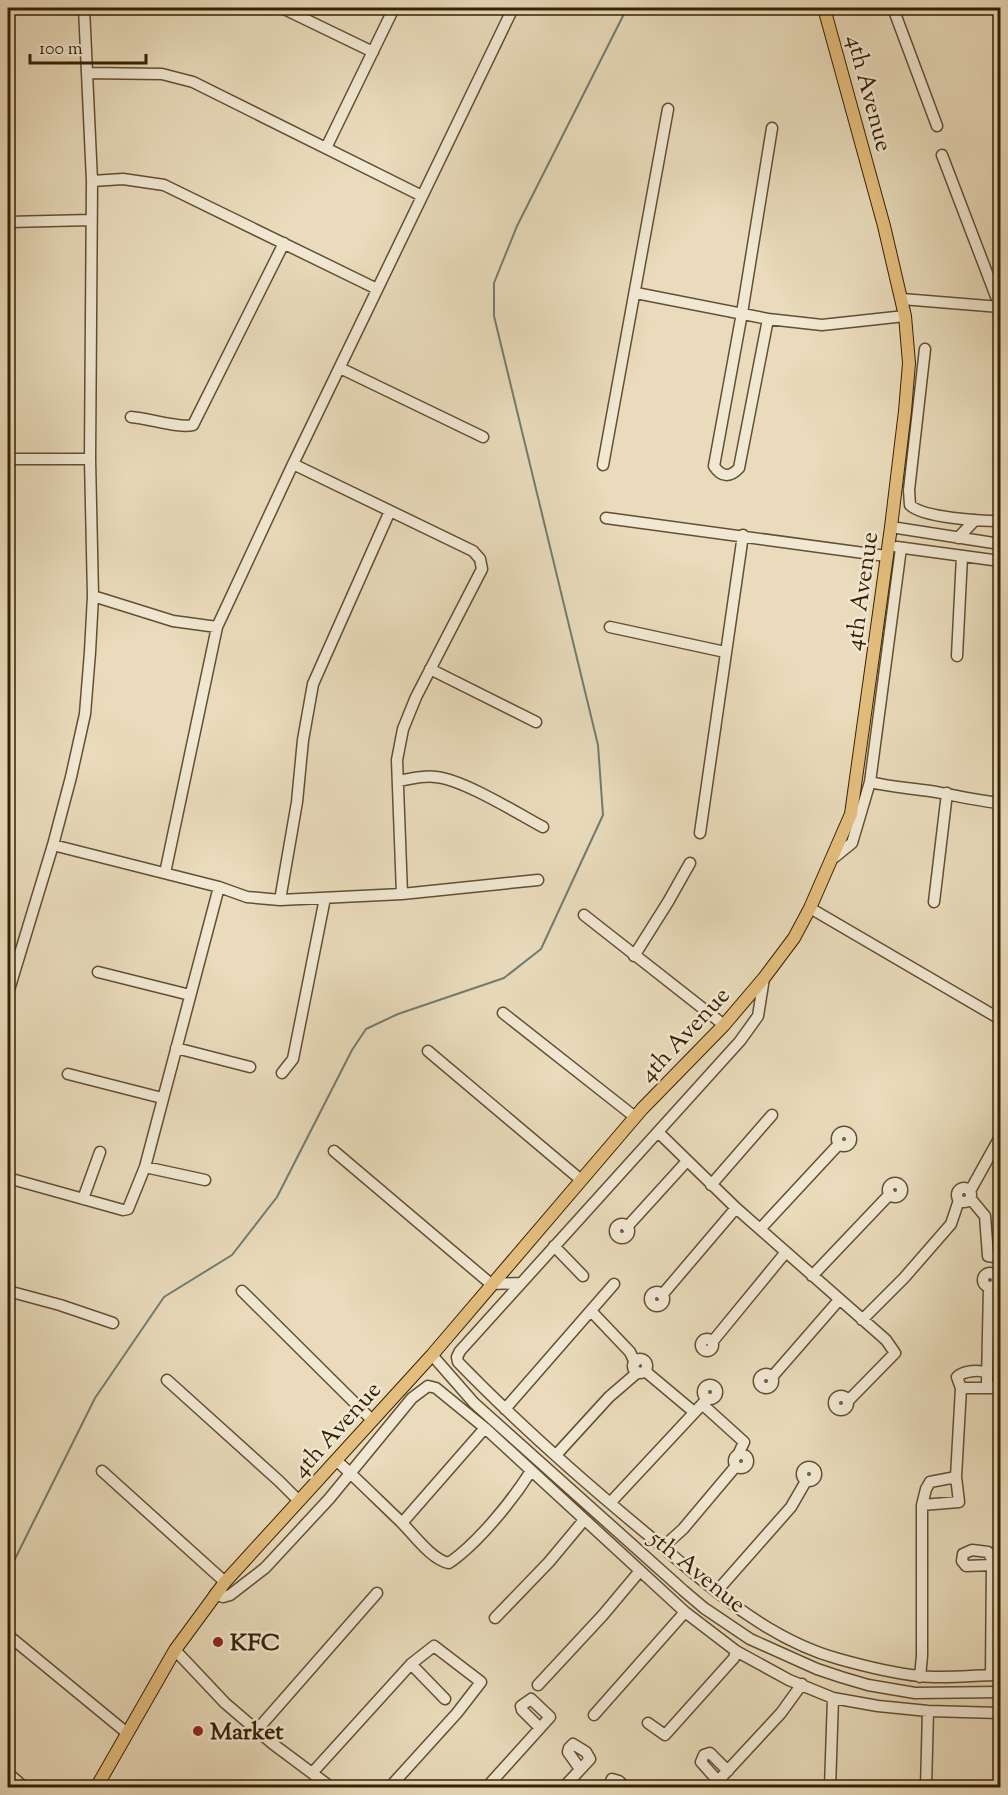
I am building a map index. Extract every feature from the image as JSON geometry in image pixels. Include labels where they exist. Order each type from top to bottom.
[{"type":"main road","name":"4th Avenue","points":[[96,1788],[176,1650],[215,1594],[432,1355],[635,1117],[724,1025],[764,978],[794,939],[851,814],[891,527],[909,363],[902,299],[824,8]]},
{"type":"street","points":[[8,993],[53,845],[85,714],[93,596],[90,459],[92,181],[84,8]]},
{"type":"street","points":[[282,8],[373,52]]},
{"type":"street","points":[[326,148],[394,8]]},
{"type":"street","points":[[165,873],[217,627],[513,8]]},
{"type":"street","points":[[893,8],[937,126]]},
{"type":"street","points":[[87,73],[162,74],[193,82],[422,196]]},
{"type":"street","points":[[603,465],[668,109]]},
{"type":"street","points":[[768,319],[739,468],[727,476],[718,472],[714,466],[742,314],[772,128]]},
{"type":"street","points":[[902,299],[1000,307],[942,155]]},
{"type":"street","points":[[92,181],[123,179],[164,185],[377,289]]},
{"type":"street","points":[[8,222],[91,220]]},
{"type":"street","points":[[131,417],[186,427],[193,424],[284,243]]},
{"type":"street","points":[[636,293],[768,319],[822,325],[905,316]]},
{"type":"street","points":[[925,349],[909,490],[910,506],[920,513],[1000,521]]},
{"type":"street","points":[[340,368],[483,437]]},
{"type":"street","points":[[8,459],[90,459]]},
{"type":"street","points":[[293,464],[473,551],[480,559],[482,569],[430,669],[403,729],[397,760],[402,894]]},
{"type":"street","points":[[280,900],[297,802],[303,740],[313,684],[390,510]]},
{"type":"street","points":[[606,518],[887,551],[901,548],[1000,561]]},
{"type":"street","points":[[958,538],[975,520]]},
{"type":"street","points":[[891,527],[1000,544]]},
{"type":"street","points":[[700,833],[743,535]]},
{"type":"street","points":[[831,860],[852,843],[870,782],[901,548]]},
{"type":"street","points":[[957,656],[962,556]]},
{"type":"street","points":[[93,596],[173,621],[217,627]]},
{"type":"street","points":[[610,627],[725,652]]},
{"type":"street","points":[[430,669],[536,722]]},
{"type":"street","points":[[398,781],[423,776],[455,781],[543,827]]},
{"type":"street","points":[[870,782],[891,788],[1000,803],[1000,792]]},
{"type":"street","points":[[934,902],[947,794]]},
{"type":"street","points":[[53,845],[219,887],[247,897],[280,900],[402,894],[538,880]]},
{"type":"street","points":[[634,956],[690,862]]},
{"type":"street","points":[[8,1178],[123,1210],[128,1209],[145,1167],[219,887]]},
{"type":"street","points":[[282,1073],[293,1059],[325,898]]},
{"type":"street","points":[[810,908],[1000,1019]]},
{"type":"street","points":[[584,915],[724,1025]]},
{"type":"street","points":[[1000,920],[1000,1019]]},
{"type":"street","points":[[98,972],[190,995]]},
{"type":"street","points":[[764,978],[760,1011],[750,1028],[521,1283],[457,1357],[458,1362],[503,1408],[610,1503],[717,1591],[760,1623],[795,1642],[837,1659],[920,1677],[996,1675],[992,1565]]},
{"type":"street","name":"4th Avenue","points":[[503,1013],[635,1117]]},
{"type":"street","points":[[176,1048],[250,1067]]},
{"type":"street","points":[[428,1051],[581,1180]]},
{"type":"street","points":[[68,1074],[162,1098]]},
{"type":"street","points":[[711,1185],[772,1115]]},
{"type":"street","points":[[658,1132],[736,1208],[886,1340],[895,1353],[848,1401]]},
{"type":"street","points":[[862,1320],[904,1278],[951,1224],[1000,1137]]},
{"type":"street","points":[[761,1228],[839,1144]]},
{"type":"street","points":[[334,1151],[491,1284],[521,1283]]},
{"type":"street","points":[[83,1199],[100,1152]]},
{"type":"street","points":[[627,1227],[687,1161]]},
{"type":"street","points":[[145,1167],[205,1180]]},
{"type":"street","points":[[812,1276],[890,1194]]},
{"type":"street","points":[[966,1196],[985,1216],[988,1256],[1000,1258]]},
{"type":"street","points":[[662,1295],[736,1208]]},
{"type":"street","points":[[554,1246],[583,1276]]},
{"type":"street","points":[[713,1341],[786,1252]]},
{"type":"street","points":[[503,1408],[614,1284]]},
{"type":"street","points":[[989,1287],[987,1383],[996,1388]]},
{"type":"street","points":[[8,1291],[60,1305],[112,1323]]},
{"type":"street","points":[[242,1291],[372,1420]]},
{"type":"street","points":[[772,1377],[839,1300]]},
{"type":"street","points":[[591,1311],[630,1352],[639,1369],[701,1405],[744,1442],[737,1460],[683,1529],[663,1547]]},
{"type":"street","name":"5th Avenue","points":[[432,1355],[474,1403],[498,1422],[548,1470],[704,1608],[750,1639],[817,1670],[868,1685],[915,1693],[1000,1692]]},
{"type":"street","points":[[556,1455],[609,1397],[639,1369]]},
{"type":"street","points":[[922,1504],[959,1503],[956,1477],[961,1388],[957,1377],[961,1373],[983,1370],[987,1372]]},
{"type":"street","points":[[167,1380],[279,1481],[299,1502]]},
{"type":"street","points":[[215,1594],[223,1597],[230,1595],[265,1568],[351,1474],[412,1398],[428,1386],[436,1388],[485,1428],[684,1612],[736,1651],[789,1680],[833,1698],[878,1706],[928,1711],[1000,1713]]},
{"type":"street","points":[[961,1388],[996,1388]]},
{"type":"street","points":[[474,1403],[503,1408]]},
{"type":"street","points":[[386,1404],[390,1426]]},
{"type":"street","points":[[610,1503],[701,1405]]},
{"type":"street","points":[[498,1422],[502,1441],[511,1453]]},
{"type":"street","points":[[402,1523],[485,1428]]},
{"type":"street","points":[[348,1448],[361,1461]]},
{"type":"street","points":[[337,1461],[414,1537],[442,1562],[449,1563],[493,1520],[531,1471]]},
{"type":"street","points":[[102,1471],[225,1582]]},
{"type":"street","points":[[920,1677],[922,1504],[930,1482],[956,1477]]},
{"type":"street","points":[[717,1591],[791,1507],[807,1481]]},
{"type":"street","points":[[495,1618],[549,1562],[584,1521]]},
{"type":"street","points":[[538,1685],[603,1616],[639,1572]]},
{"type":"street","points":[[256,1730],[376,1593]]},
{"type":"street","points":[[594,1715],[684,1612]]},
{"type":"street","points":[[9,1636],[127,1733]]},
{"type":"street","points":[[314,1772],[411,1665],[434,1646],[481,1682],[458,1713],[389,1788]]},
{"type":"street","points":[[176,1650],[225,1703],[256,1730],[332,1788]]},
{"type":"street","points":[[648,1723],[665,1735],[734,1658],[736,1651]]},
{"type":"street","points":[[411,1665],[445,1699]]},
{"type":"street","points":[[728,1771],[789,1703],[802,1684]]},
{"type":"street","points":[[830,1788],[833,1698]]},
{"type":"street","points":[[926,1788],[928,1711]]},
{"type":"street","points":[[486,1788],[540,1728]]},
{"type":"street","points":[[562,1788],[580,1769]]},
{"type":"street","points":[[8,1773],[25,1788]]},
{"type":"street","points":[[608,1788],[612,1779],[619,1781],[626,1788]]},
{"type":"waterway","points":[[8,1573],[95,1398],[164,1297],[232,1255],[277,1197],[352,1050],[366,1029],[398,1014],[504,978],[541,949],[603,815],[598,745],[494,316],[494,283],[517,226],[627,8]]},
{"type":"place","name":"KFC","points":[[218,1642]]},
{"type":"place","name":"Market","points":[[198,1731]]}]
